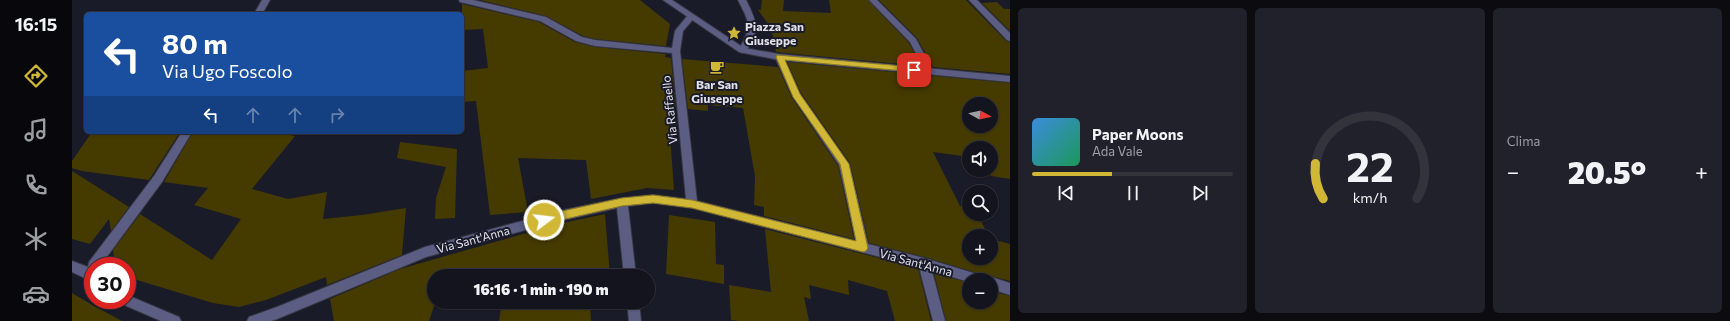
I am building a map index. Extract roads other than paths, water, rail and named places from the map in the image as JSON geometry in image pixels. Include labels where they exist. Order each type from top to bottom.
[{"type":"street","points":[[259,12],[266,0]]},
{"type":"street","points":[[463,0],[543,19],[579,39],[676,51]]},
{"type":"street","points":[[667,0],[742,50],[780,57],[1010,78]]},
{"type":"street","points":[[742,0],[754,24],[750,42],[742,50]]},
{"type":"street","points":[[873,0],[914,40],[929,71]]},
{"type":"street","points":[[973,0],[1010,38]]},
{"type":"street","name":"Via Raffaello","points":[[691,17],[679,31],[676,51],[692,204]]},
{"type":"street","points":[[780,57],[796,95],[844,164],[863,248]]},
{"type":"street","points":[[102,257],[158,179],[186,134]]},
{"type":"street","name":"Via Sant'Anna","points":[[253,321],[277,313],[425,252],[559,216],[622,202],[653,199],[692,204],[924,263],[962,275]]},
{"type":"street","points":[[622,202],[629,269]]},
{"type":"street","points":[[924,263],[939,321]]},
{"type":"street","points":[[72,266],[84,269]]},
{"type":"street","points":[[998,285],[1010,289]]},
{"type":"street","points":[[136,304],[175,321]]},
{"type":"street","points":[[634,309],[635,321]]},
{"type":"place","name":"Piazza San Giuseppe","points":[[734,33]]},
{"type":"place","name":"Bar San Giuseppe","points":[[717,67]]}]
